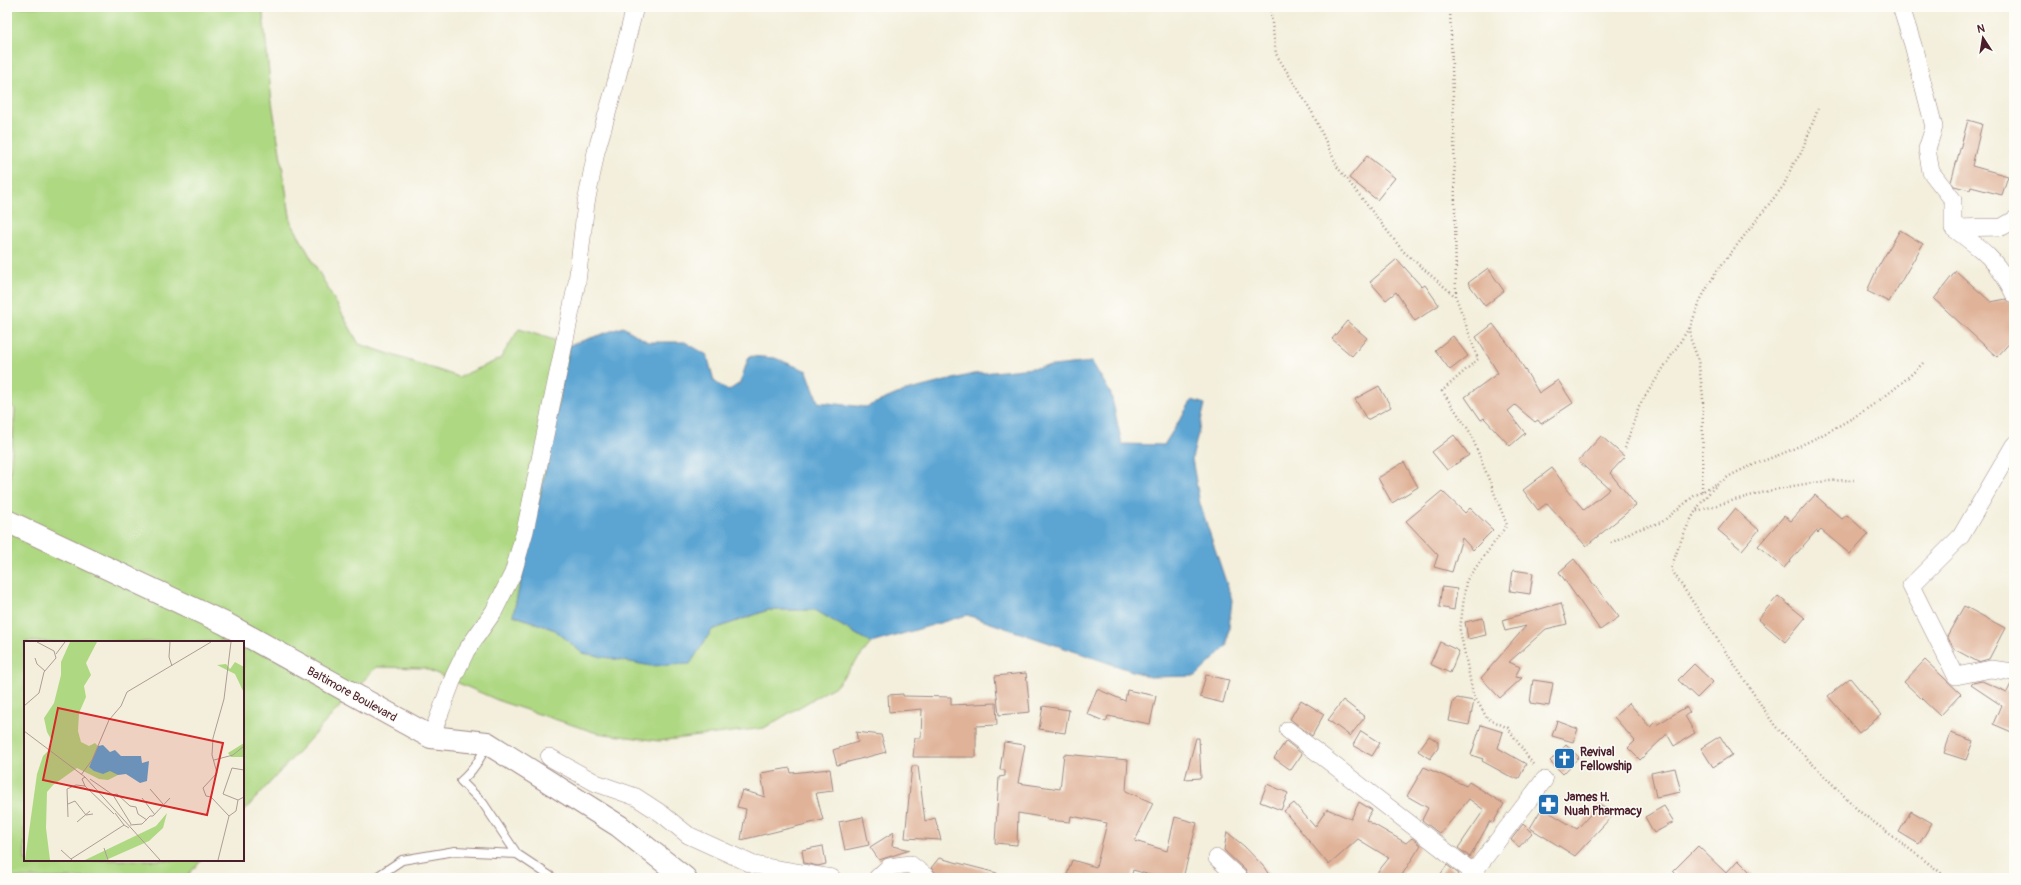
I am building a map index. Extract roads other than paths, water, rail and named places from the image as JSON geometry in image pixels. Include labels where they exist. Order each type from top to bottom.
[{"type":"highway","name":"Baltimore Boulevard","points":[[7,521],[226,624],[431,737],[487,743],[619,826],[685,878]]},
{"type":"street","points":[[431,737],[454,676],[466,651],[494,611],[513,573],[525,531],[576,282],[586,203],[596,152],[615,86],[635,7]]},
{"type":"street","points":[[1901,7],[1913,45],[1934,127],[1927,149],[1931,172],[1953,200],[1954,228]]},
{"type":"street","points":[[1954,228],[2002,227],[2014,220]]},
{"type":"street","points":[[1954,228],[1979,247],[1998,265],[2014,294]]},
{"type":"street","points":[[2014,445],[1961,536],[1911,586],[1956,676],[1990,670],[2014,672]]},
{"type":"street","points":[[1288,730],[1472,875],[1544,780]]},
{"type":"street","points":[[549,757],[596,783],[636,797],[662,814],[688,835],[754,864],[832,878]]},
{"type":"street","points":[[1217,858],[1239,878]]},
{"type":"street","points":[[877,878],[889,866],[910,864],[928,878]]},
{"type":"lane","points":[[487,743],[482,756],[470,774],[461,781],[483,803],[517,854],[553,878]]},
{"type":"lane","points":[[375,878],[402,860],[455,851],[517,854]]},
{"type":"water","points":[[623,327],[648,342],[685,342],[707,355],[714,381],[728,391],[740,383],[749,356],[775,358],[807,371],[818,402],[866,407],[902,392],[973,374],[1092,362],[1111,394],[1122,444],[1164,445],[1192,400],[1205,404],[1192,459],[1200,504],[1232,600],[1227,646],[1196,676],[1150,677],[967,615],[871,643],[815,610],[768,610],[712,630],[690,664],[651,666],[582,653],[555,630],[513,615],[540,497],[570,345]]},
{"type":"place","name":"Revival Fellowship","points":[[1564,759]]},
{"type":"place","name":"James H. Nuah Pharmacy","points":[[1549,804]]}]
